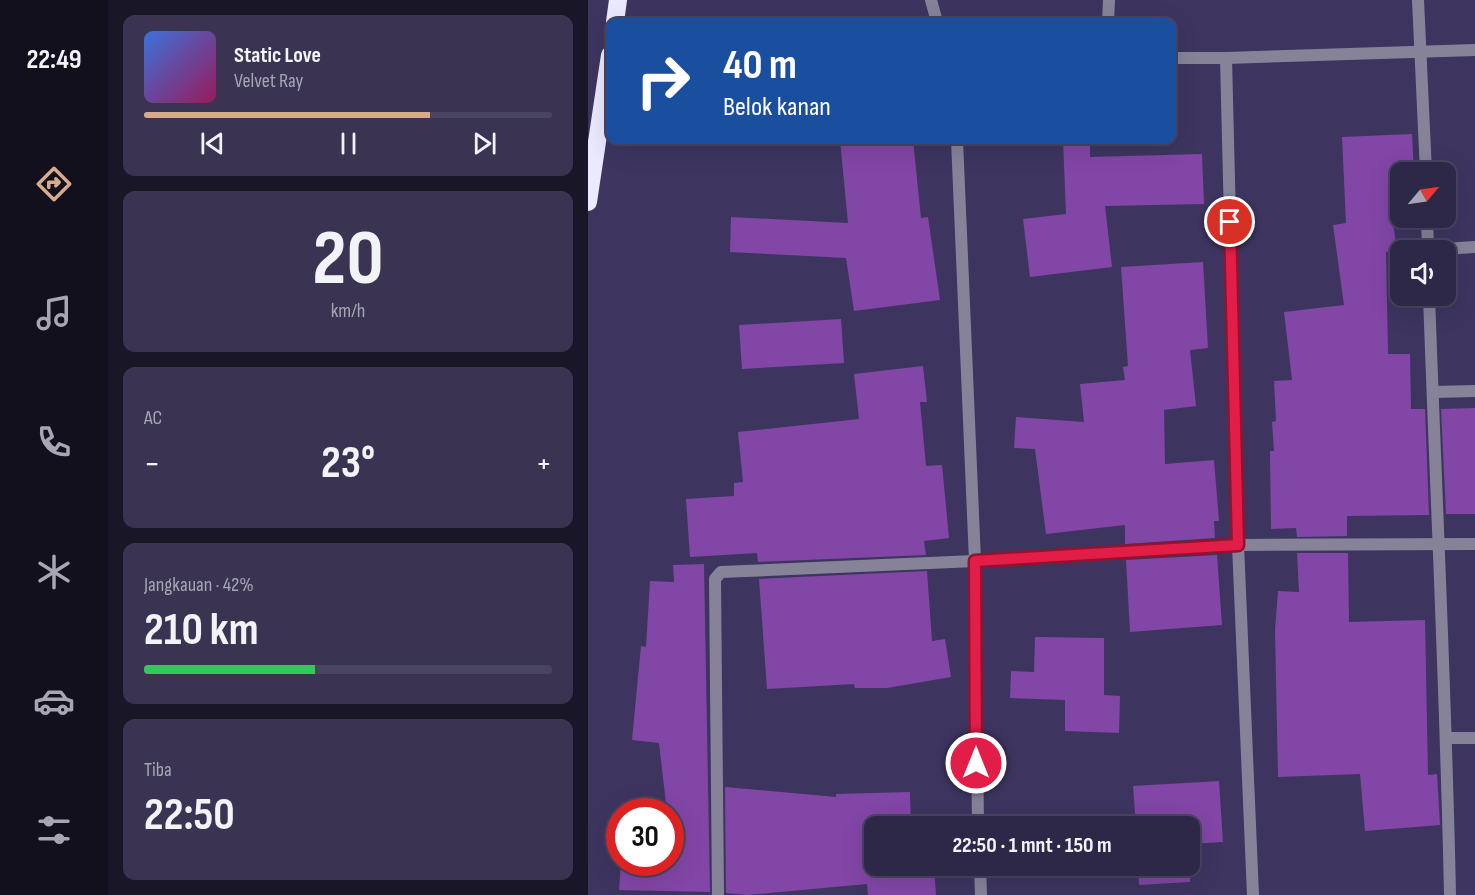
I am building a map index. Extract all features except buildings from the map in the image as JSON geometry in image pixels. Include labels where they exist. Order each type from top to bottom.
[{"type":"highway","points":[[616,18],[618,0]]},
{"type":"highway","points":[[588,202],[606,82]]},
{"type":"street","points":[[931,0],[936,18]]},
{"type":"street","points":[[1108,18],[1109,0]]},
{"type":"street","points":[[1418,0],[1426,162]]},
{"type":"street","points":[[1176,58],[1475,50]]},
{"type":"street","points":[[1226,58],[1238,545],[1253,895]]},
{"type":"street","points":[[957,144],[975,561],[978,816]]},
{"type":"street","points":[[1456,249],[1475,248]]},
{"type":"street","points":[[1429,306],[1437,544],[1447,738],[1450,895]]},
{"type":"street","points":[[1433,392],[1475,391]]},
{"type":"street","points":[[718,895],[715,579],[721,572],[975,561],[1238,545],[1475,544]]},
{"type":"street","points":[[1447,738],[1475,738]]},
{"type":"street","points":[[980,876],[981,895]]},
{"type":"route","points":[[976,763],[975,561],[1238,545],[1230,222]]}]
